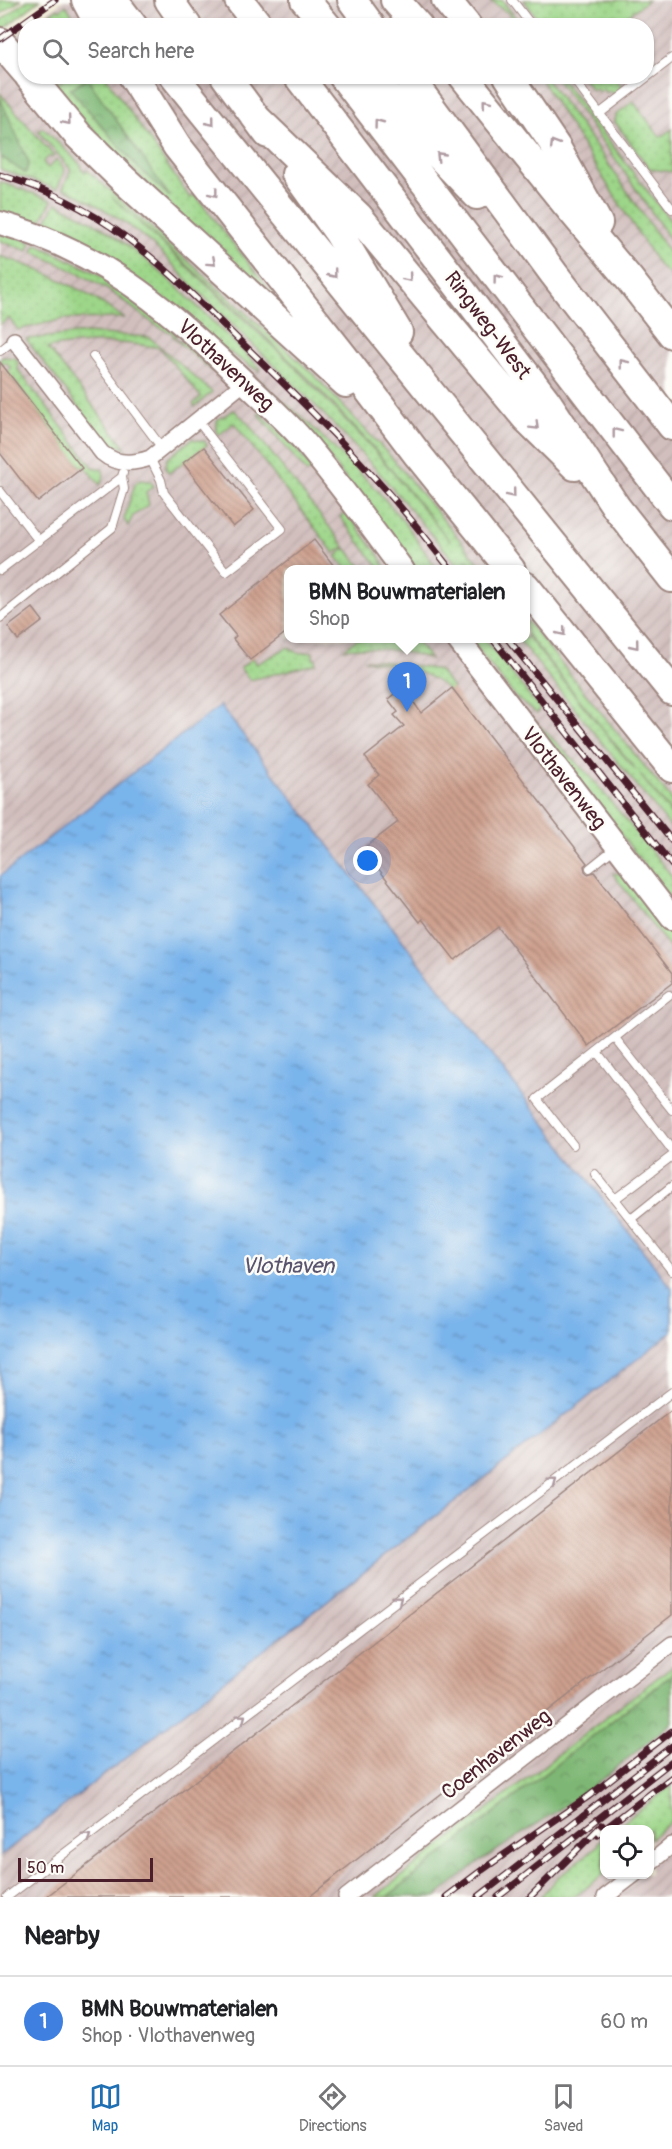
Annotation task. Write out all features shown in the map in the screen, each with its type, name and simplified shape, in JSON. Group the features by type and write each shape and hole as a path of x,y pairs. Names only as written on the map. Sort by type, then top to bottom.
{"highway":[{"path":"168,0 181,18"},
{"path":"239,0 253,18"},
{"path":"284,0 298,18"},
{"path":"305,0 320,18"},
{"path":"352,0 365,18"},
{"path":"395,0 411,18"},
{"path":"446,0 461,18"},
{"path":"0,42 18,63"},
{"path":"36,84 78,135 123,179 330,367 418,455"},
{"path":"138,84 177,146 344,356 418,455 507,565"},
{"path":"180,84 672,691"},
{"path":"231,84 338,232 449,416"},
{"name":"Ringweg-West","path":"304,84 547,402 616,507 672,578"},
{"name":"Ringweg-West","path":"349,84 672,505"},
{"path":"378,84 432,148 554,274"},
{"path":"414,84 554,274 672,426"},
{"path":"469,84 672,334"},
{"path":"513,84 556,147 630,280"},
{"path":"256,119 358,216 526,418 616,507"},
{"path":"530,593 672,768"}],"main road":[{"name":"Vlothavenweg","path":"0,222 64,246 123,278 171,314 303,440 399,565"},
{"name":"Vlothavenweg","path":"460,643 672,918"}],"street":[{"path":"14,340 102,453 124,470 150,458 244,382"},
{"name":"Coenhavenweg","path":"346,1897 672,1644"},
{"path":"654,1860 672,1845"},
{"path":"605,1897 629,1879"}],"lane":[{"path":"512,0 526,18"},
{"path":"654,72 672,58"},
{"path":"577,84 672,209"},
{"path":"599,114 638,84"},
{"path":"0,351 14,340"},
{"path":"93,356 162,448"},
{"path":"150,458 161,480 164,493 226,572 282,529 197,420"},
{"path":"0,570 124,470"},
{"path":"0,618 112,528 124,489 124,470"},
{"path":"0,491 39,540"},
{"path":"590,867 617,847"},
{"path":"573,1145 537,1099 669,995"},
{"path":"615,1038 672,1110"},
{"path":"597,1053 672,1150"},
{"path":"615,1199 672,1156"},
{"path":"595,1174 672,1271"},
{"path":"631,1219 672,1186"},
{"path":"7,1897 672,1392"}],"shaded area":[{"path":"64,0 672,0 672,1897 0,1897 0,49 18,35 18,84 654,84 654,18 40,18"}],"green space":[{"path":"0,0 21,0 0,15"},
{"path":"27,0 40,0 1,31 0,21"},
{"path":"489,0 502,0 516,18 512,18"},
{"path":"524,0 648,0 624,18 537,18"},
{"path":"66,5 74,18 45,18 58,8 60,10"},
{"path":"44,84 111,84 190,198 195,195 306,336"},
{"path":"78,84 91,84 170,197 138,168 70,89"},
{"path":"543,84 550,84 672,257 672,277 659,266"},
{"path":"560,84 565,84 672,223 672,242"},
{"path":"587,84 620,84 623,88 613,95 610,90 606,93 603,89 599,92 596,88 592,90"},
{"path":"0,93 54,156 52,158 50,156 43,162 48,168 57,159 65,170 57,189 0,169"},
{"path":"0,98 29,163 25,173 0,156"},
{"path":"633,101 660,137 672,129 672,172 650,169 615,122 616,115"},
{"path":"43,128 82,166 85,172 87,170 310,371 393,459 481,565 470,565 466,560 470,565 458,565 376,469 158,249 113,215 63,188 71,170 38,131","holes":["112,197 248,320 312,382 371,445 450,541 374,450 291,363"]},
{"path":"0,182 52,200 39,225 0,213"},
{"path":"56,203 93,222 138,253 201,310 260,368 259,371 43,227"},
{"path":"0,232 31,242 28,251 0,241"},
{"path":"36,244 99,274 177,333 175,338 173,333 157,326 116,295 72,270 33,252"},
{"path":"0,256 65,282 124,318 64,319 18,330 9,318 0,325"},
{"path":"86,333 149,337 212,392 195,407 193,404 201,397 160,348 104,343 48,348 126,448 113,445 100,435 26,339"},
{"path":"175,339 197,350 211,370"},
{"path":"3,357 16,358 18,370 93,467 102,469 104,477 100,485 85,466 82,468 7,371 11,368 6,362 2,365 0,359"},
{"path":"251,373 305,420 376,489 404,522 434,565 413,565 310,433"},
{"path":"234,410 247,422 345,547 334,553 234,423 219,435 216,431 217,420"},
{"path":"260,413 292,443 312,469 307,473 258,414"},
{"path":"192,439 204,441 207,445 169,473 166,469 167,459"},
{"path":"140,480 150,481 154,486 146,492 149,505 133,516 128,526 124,519 135,484"},
{"path":"346,512 381,558 384,565 377,565 340,517"},
{"path":"346,548 360,565 344,565 336,556"},
{"path":"530,625 672,800 672,813 640,775 672,815 672,829 521,643 530,643 530,640 636,770 530,638"},
{"path":"352,643 418,643 430,659 388,649 344,649"},
{"path":"473,643 488,643 540,709 537,714 516,698"},
{"path":"288,647 298,653 313,652 316,664 250,680 240,668 253,658 257,664"},
{"path":"364,660 434,669 439,671 453,688 449,691 431,678 410,669"},
{"path":"529,715 589,775 672,876 672,901"},
{"path":"613,874 626,875 672,935 672,951"},
{"path":"672,1666 672,1674 387,1897 375,1897"},
{"path":"672,1674 672,1723 586,1792 476,1864 436,1897 387,1897"},
{"path":"672,1785 672,1821 654,1836 654,1825 620,1825"},
{"path":"600,1840 600,1877 574,1897 540,1897 555,1880 597,1846"}],"water":[{"name":"Vlothaven","path":"220,705 672,1288 672,1332 0,1856 0,876"}],"building":[{"path":"0,362 82,468 38,502 0,453"},
{"path":"204,447 254,510 233,527 183,463"},
{"path":"314,540 333,565 284,565 284,634 250,660 233,639 236,636 219,615"},
{"path":"33,608 43,621 18,640 8,627"},
{"path":"452,688 587,863 584,866 585,871 588,874 594,872 672,973 672,983 589,1046 498,927 455,960 423,919 420,922 363,849 398,822 368,784 379,775 365,757 404,726 394,715 398,712 388,699 399,690 409,704 413,701 421,713"},
{"path":"672,1410 672,1615 309,1897 46,1897"}],"railway":[{"path":"30,18 55,0"},
{"path":"0,39 18,26"},
{"path":"0,175 39,188 73,204 134,243 161,266 348,449 399,506 447,565"},
{"path":"496,643 672,865"},
{"path":"511,643 672,841"},
{"path":"446,1897 589,1796 672,1731"},
{"path":"478,1897 672,1746"},
{"path":"498,1897 672,1761"},
{"path":"598,1834 672,1777"},
{"path":"530,1897 600,1827"}],"place":[{"name":"BMN Bouwmaterialen","path":"407,712"}]}
